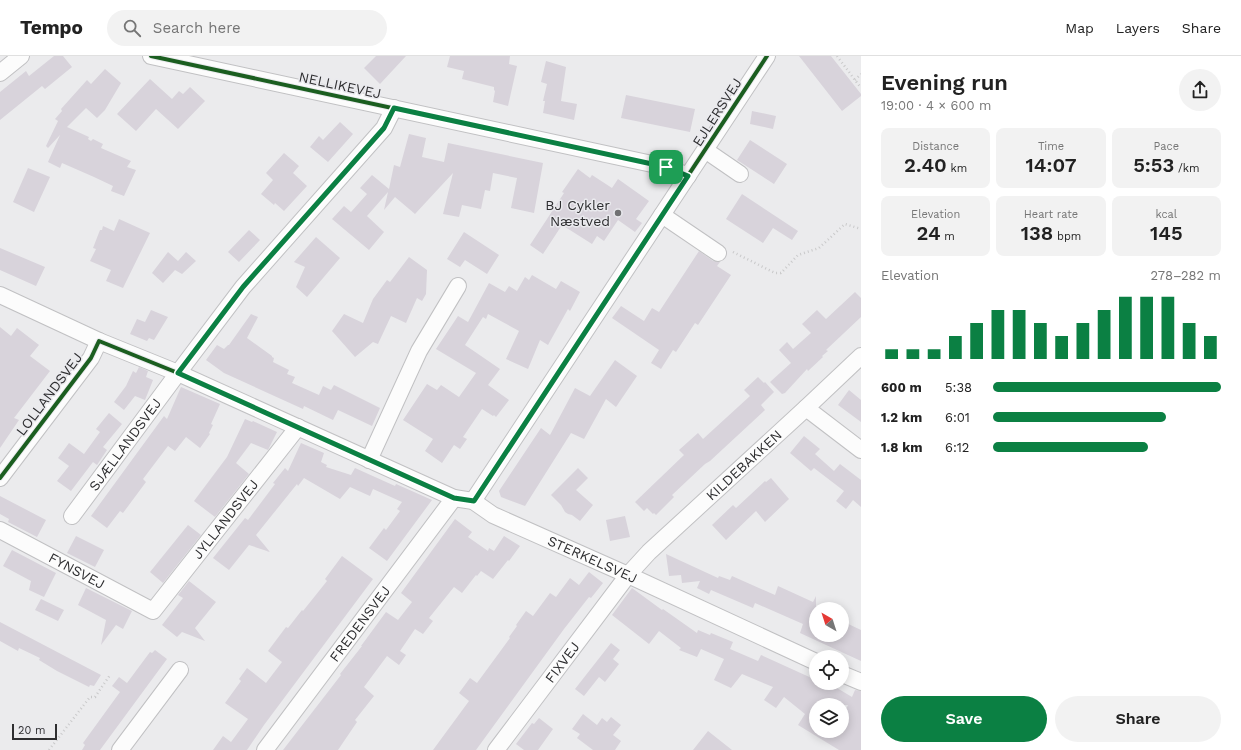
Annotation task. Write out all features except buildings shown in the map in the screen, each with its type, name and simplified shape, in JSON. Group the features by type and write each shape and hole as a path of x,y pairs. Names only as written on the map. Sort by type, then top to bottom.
{"street":[{"path":"0,73 21,56"},
{"name":"NELLIKEVEJ","path":"151,56 666,167 688,176"},
{"name":"EJLERSVEJ","path":"474,501 767,56"},
{"name":"SJÆLLANDSVEJ","path":"72,516 243,287 384,128 394,108"},
{"path":"705,150 740,174"},
{"path":"662,215 718,253"},
{"path":"369,460 419,351 458,286"},
{"name":"STERKELSVEJ","path":"0,295 99,341 178,373 454,498 474,501 493,515 628,575 809,659"},
{"name":"LOLLANDSVEJ","path":"0,478 90,358 99,341"},
{"name":"KILDEBAKKEN","path":"628,575 649,552 861,356"},
{"path":"806,408 861,450"},
{"name":"JYLLANDSVEJ","path":"154,611 298,427"},
{"name":"FREDENSVEJ","path":"265,750 454,498"},
{"name":"FYNSVEJ","path":"0,530 154,611"},
{"name":"FIXVEJ","path":"496,750 628,575"},
{"path":"120,750 180,670"},
{"path":"849,677 861,682"}],"path":[{"path":"837,56 861,88"},
{"path":"854,80 861,74"},
{"path":"718,253 729,250 775,273 781,272 798,255 820,248 845,224 861,229"},
{"path":"49,750 90,697 95,697 110,675"}],"cycle path":[{"path":"151,56 666,167 688,176"},
{"path":"0,478 91,358 99,341 178,373 454,498 473,501 767,56"}],"place":[{"name":"BJ Cykler Næstved","path":"618,213"}],"route":[{"path":"394,108 666,167 688,176 474,501 454,498 178,373 243,287 384,128 394,108"}]}
